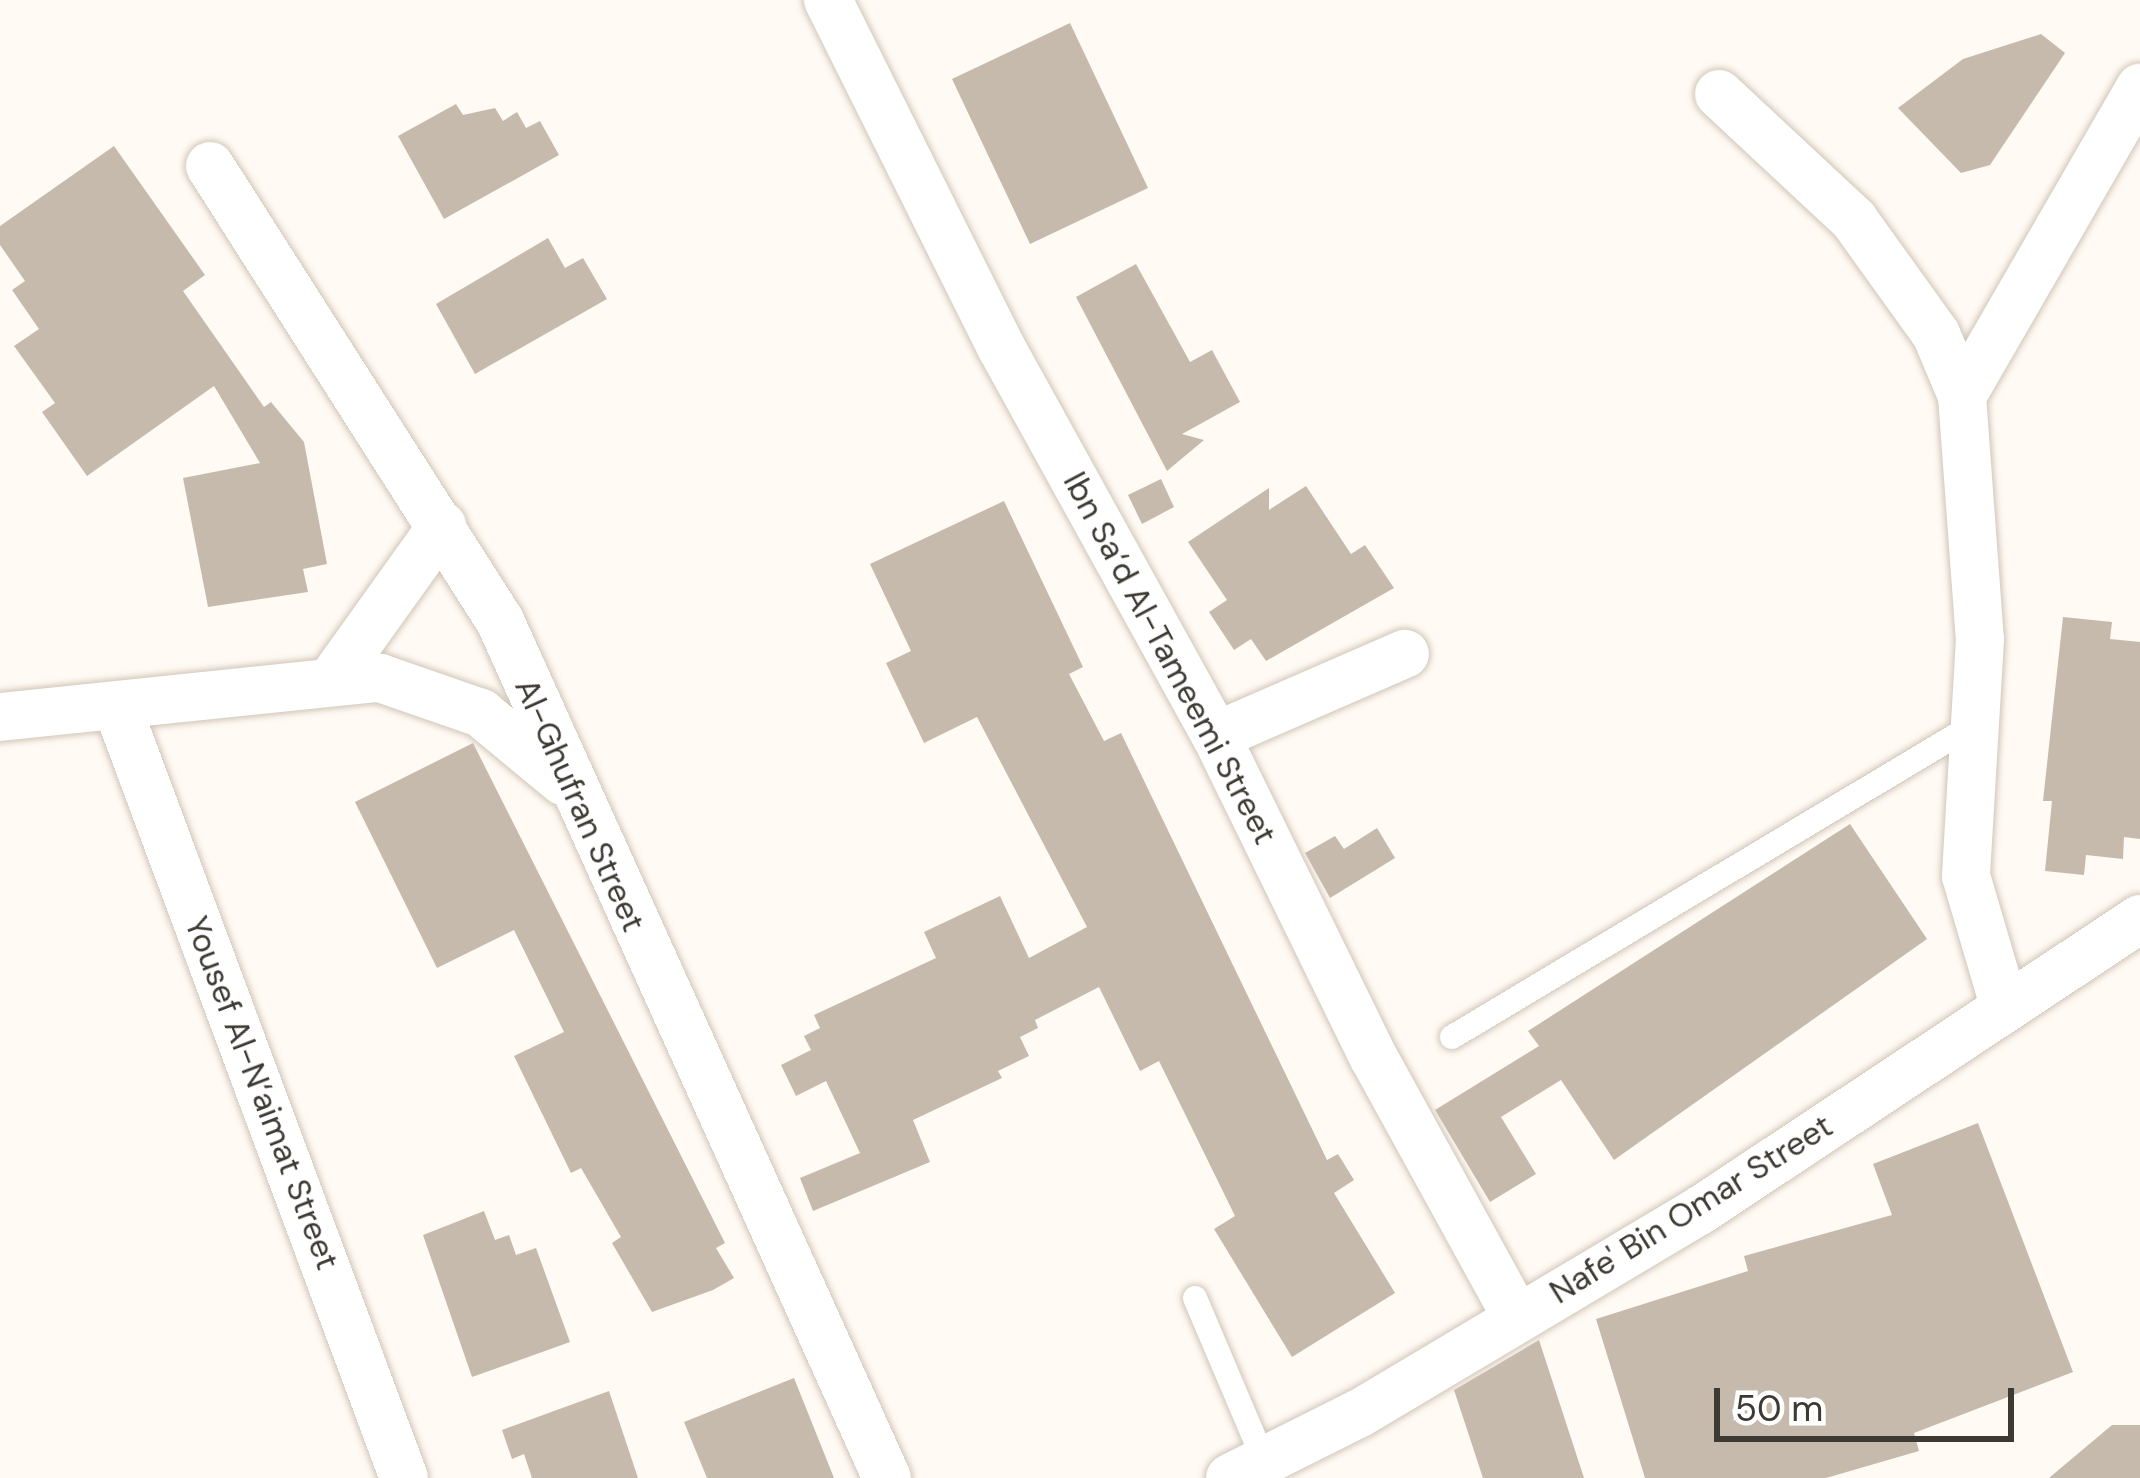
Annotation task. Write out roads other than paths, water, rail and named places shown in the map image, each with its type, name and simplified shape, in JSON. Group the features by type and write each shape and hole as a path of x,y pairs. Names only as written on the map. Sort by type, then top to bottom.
{"street":[{"name":"Ibn Sa‘d Al-Tameemi Street","path":"829,0 1001,347 1216,736 1516,1315"},
{"path":"1962,396 2140,88"},
{"path":"1719,94 1854,220 1936,334 1962,396 1977,722 1966,876 2003,1002"},
{"name":"Al-Ghufran Street","path":"210,166 500,621 887,1478"},
{"path":"334,677 442,526"},
{"path":"1216,736 1406,655"},
{"path":"0,717 118,709 334,677 417,683 511,734 578,798"},
{"name":"Yousef Al-N‘aimat Street","path":"118,709 404,1478"},
{"name":"Nafe' Bin Omar Street","path":"1248,1471 1791,1152 2003,1002 2140,919"}],"lane":[{"path":"1452,1037 1977,722"},
{"path":"1196,1298 1248,1471"}]}
